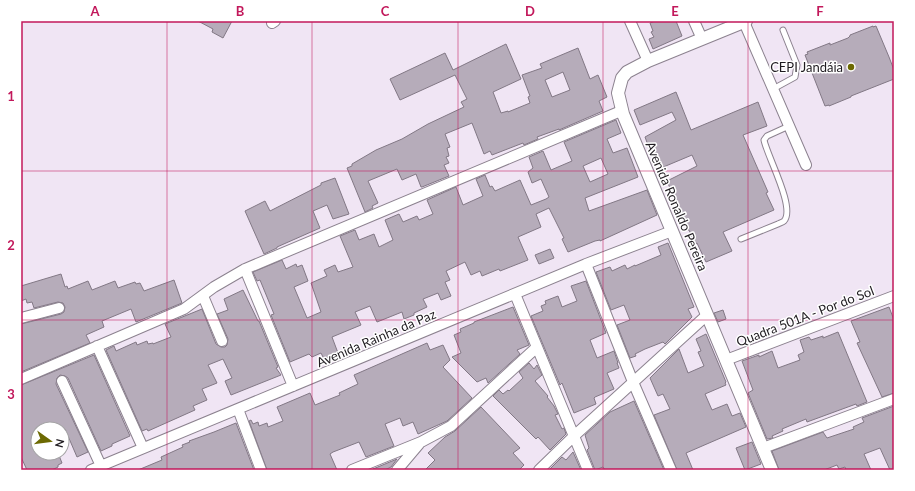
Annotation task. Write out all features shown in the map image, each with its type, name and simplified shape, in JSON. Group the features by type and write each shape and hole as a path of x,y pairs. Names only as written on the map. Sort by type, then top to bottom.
{"street":[{"path":"630,21 648,61"},
{"path":"694,21 702,39"},
{"path":"745,22 806,165"},
{"name":"Avenida Ronaldo Pereira","path":"745,22 648,61 627,72 622,78 618,93 621,111 772,470"},
{"path":"21,379 184,309 219,284 245,269 621,111"},
{"name":"Avenida Rainha da Paz","path":"91,470 586,264 672,231"},
{"path":"586,264 633,382 671,470"},
{"path":"245,269 293,386"},
{"path":"515,294 588,470"},
{"path":"203,296 222,341"},
{"name":"Quadra 501A - Por do Sol","path":"726,360 894,296"},
{"path":"21,318 59,308"},
{"path":"538,470 707,315"},
{"path":"98,346 143,448"},
{"path":"352,470 421,442 443,431 459,420 537,347"},
{"path":"62,382 101,466"},
{"path":"763,448 894,399"},
{"path":"238,409 261,470"},
{"path":"397,470 421,442"}],"lane":[{"path":"773,90 794,77 797,65 783,30"},
{"path":"742,239 784,221 786,215 786,199 764,140 767,136 789,126"}],"building":[{"path":"198,21 232,21 223,38 212,32 213,29"},
{"path":"655,21 676,21 682,36 653,49 649,39 654,37 651,32 653,31 650,23"},
{"name":"CEPI Jandáia","path":"876,26 889,57 894,70 894,79 829,106 825,106 805,55 808,54 807,52 848,38 850,35"},
{"path":"506,44 521,79 493,92 501,113 508,112 530,103 528,97 530,96 522,75 542,68 540,64 578,48 590,79 598,75 607,97 599,101 603,111 559,130 537,137 538,139 524,145 523,143 492,155 490,151 484,154 472,123 445,134 450,147 447,148 449,156 446,157 449,163 444,165 449,176 421,187 416,174 402,180 397,169 368,181 378,203 372,206 373,208 365,212 347,168 376,150 402,139 428,124 464,107 461,102 467,99 455,75 400,100 390,79 445,53 453,70","holes":["563,72 570,90 552,97 545,80"]},
{"path":"676,92 691,130 758,102 767,126 743,135 768,192 766,193 774,210 723,232 732,251 706,262 697,243 695,244 688,230 667,181 697,166 692,155 661,168 659,162 655,164 645,137 676,120 672,112 640,125 634,110"},
{"path":"616,120 621,133 607,139 613,153 627,148 638,177 585,198 589,211 647,190 657,215 600,241 595,241 568,252 562,239 564,238 549,208 536,214 541,227 518,237 528,260 482,276 480,271 471,275 465,262 446,271 450,280 445,282 451,296 441,300 438,293 423,299 427,307 404,319 402,312 377,322 370,306 355,312 361,325 332,337 338,353 324,359 321,353 312,357 309,354 290,362 271,315 274,314 260,280 257,281 253,272 282,260 286,269 296,264 297,267 302,265 308,281 294,287 307,318 321,312 311,283 327,276 324,270 335,265 338,272 353,267 340,236 355,230 359,240 374,234 379,247 393,240 385,220 399,214 403,222 417,216 419,220 433,214 427,200 456,187 463,205 483,196 476,179 485,175 490,187 492,186 495,191 520,180 531,205 546,199 549,197 541,179 532,183 528,172 533,168 529,157 543,151 551,170 572,161 564,142","holes":["601,158 608,174 590,182 583,166"]},
{"path":"335,178 349,214 333,219 327,205 313,211 320,228 264,254 245,211 265,201 270,211 321,185 321,183"},
{"path":"668,243 694,307 688,309 692,317 665,344 663,342 645,349 635,354 636,356 630,358 617,325 630,320 624,305 611,310 596,272 610,267 612,271 625,265 627,269 635,266 661,255 658,247"},
{"path":"550,249 554,258 539,264 535,255"},
{"path":"61,274 65,287 67,286 68,289 88,281 92,290 115,281 118,288 135,282 136,284 140,283 144,291 174,280 182,303 136,322 131,309 102,321 104,327 86,335 90,343 21,372 21,324 61,314 64,312 65,307 63,303 58,302 34,308 32,302 27,303 26,299 21,301 21,286"},
{"path":"586,281 606,333 590,340 597,358 614,351 619,368 607,373 614,389 595,397 596,404 574,413 562,383 560,385 531,316 543,311 541,306 546,304 545,301 558,296 562,307 577,301 571,286"},
{"path":"243,290 259,321 278,367 276,368 281,375 231,395 225,381 232,378 223,359 208,365 217,383 202,389 207,400 193,406 195,410 148,431 147,429 142,431 106,350 114,346 116,351 136,342 137,345 147,341 148,344 153,344 171,337 165,324 202,309 216,344 221,347 225,347 228,339 217,314 228,310 224,299"},
{"path":"513,307 529,345 517,350 520,354 488,383 486,378 477,382 452,357 461,353 454,335 461,332 460,329 474,322"},
{"path":"889,307 894,320 894,393 882,397 857,343 860,342 851,321"},
{"path":"723,310 726,319 718,322 714,313"},
{"path":"838,332 867,402 857,406 856,404 807,422 806,419 782,429 783,431 772,436 773,438 767,439 748,393 753,390 742,361 759,355 759,357 772,351 778,368 800,360 798,355 804,352 800,340 809,337 811,340 823,336 823,338"},
{"path":"706,334 726,385 705,394 712,410 727,404 732,416 740,413 746,427 686,453 693,470 677,470 654,415 670,409 663,394 658,396 650,378 679,349 688,373 704,366 698,352 701,351 696,339"},
{"path":"427,343 430,350 443,345 450,360 443,367 472,398 447,421 418,434 413,422 403,426 400,418 385,424 394,446 366,457 359,442 333,452 330,454 337,470 267,470 249,421 251,420 253,424 258,422 259,426 267,423 268,427 283,421 277,407 310,393 315,405 340,395 339,393 358,384 354,375"},
{"path":"94,355 130,436 101,451 68,378 60,375 57,378 56,384 88,452 77,457 70,441 70,421 30,421 30,461 61,461 62,463 52,470 27,470 21,457 21,385"},
{"path":"529,363 534,369 537,365 542,375 535,381 548,396 547,397 554,406 558,414 555,415 562,429 564,428 566,434 550,450 538,437 536,439 493,396 499,390 503,394 508,390 509,391 523,378 519,372"},
{"path":"634,401 664,470 605,470 603,467 595,470 587,450 589,448 585,435 610,412"},
{"path":"894,406 894,470 890,470 880,448 864,454 871,470 846,470 845,467 839,469 837,465 824,470 779,470 772,451 823,432 827,438 854,429 853,427 864,422 862,418"},
{"path":"481,407 520,448 513,453 524,465 519,470 425,470 435,460 428,453"},
{"path":"236,423 254,470 138,470 162,460 161,457 183,447 182,445 190,442 189,441"},
{"path":"752,442 761,464 745,470 736,448"},
{"path":"573,452 581,470 549,470 562,457 566,460"},
{"path":"397,459 391,467 385,470 373,469"}],"place":[{"name":"CEPI Jandáia","path":"851,67"}]}
